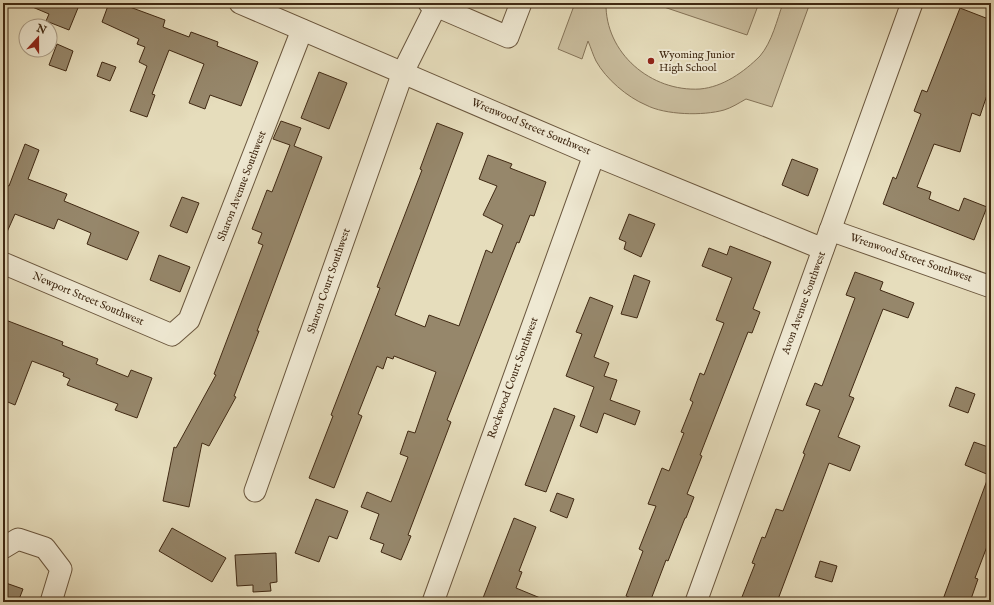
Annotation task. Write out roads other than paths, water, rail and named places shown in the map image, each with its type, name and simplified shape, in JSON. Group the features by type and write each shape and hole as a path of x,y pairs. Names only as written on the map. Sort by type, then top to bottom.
{"street":[{"name":"Wrenwood Street Southwest","path":"240,3 594,155 827,239 991,287"},
{"path":"433,4 461,9 508,37 521,3"},
{"name":"Avon Avenue Southwest","path":"696,602 912,3"},
{"name":"Sharon Court Southwest","path":"255,491 403,72 433,4"},
{"name":"Sharon Avenue Southwest","path":"172,335 190,320 302,30"},
{"name":"Rockwood Court Southwest","path":"433,602 594,155"},
{"name":"Newport Street Southwest","path":"3,263 172,335"},
{"path":"3,548 18,539 45,548 61,569 51,602"}],"place":[{"name":"Wyoming Junior High School","path":"651,61"}]}
